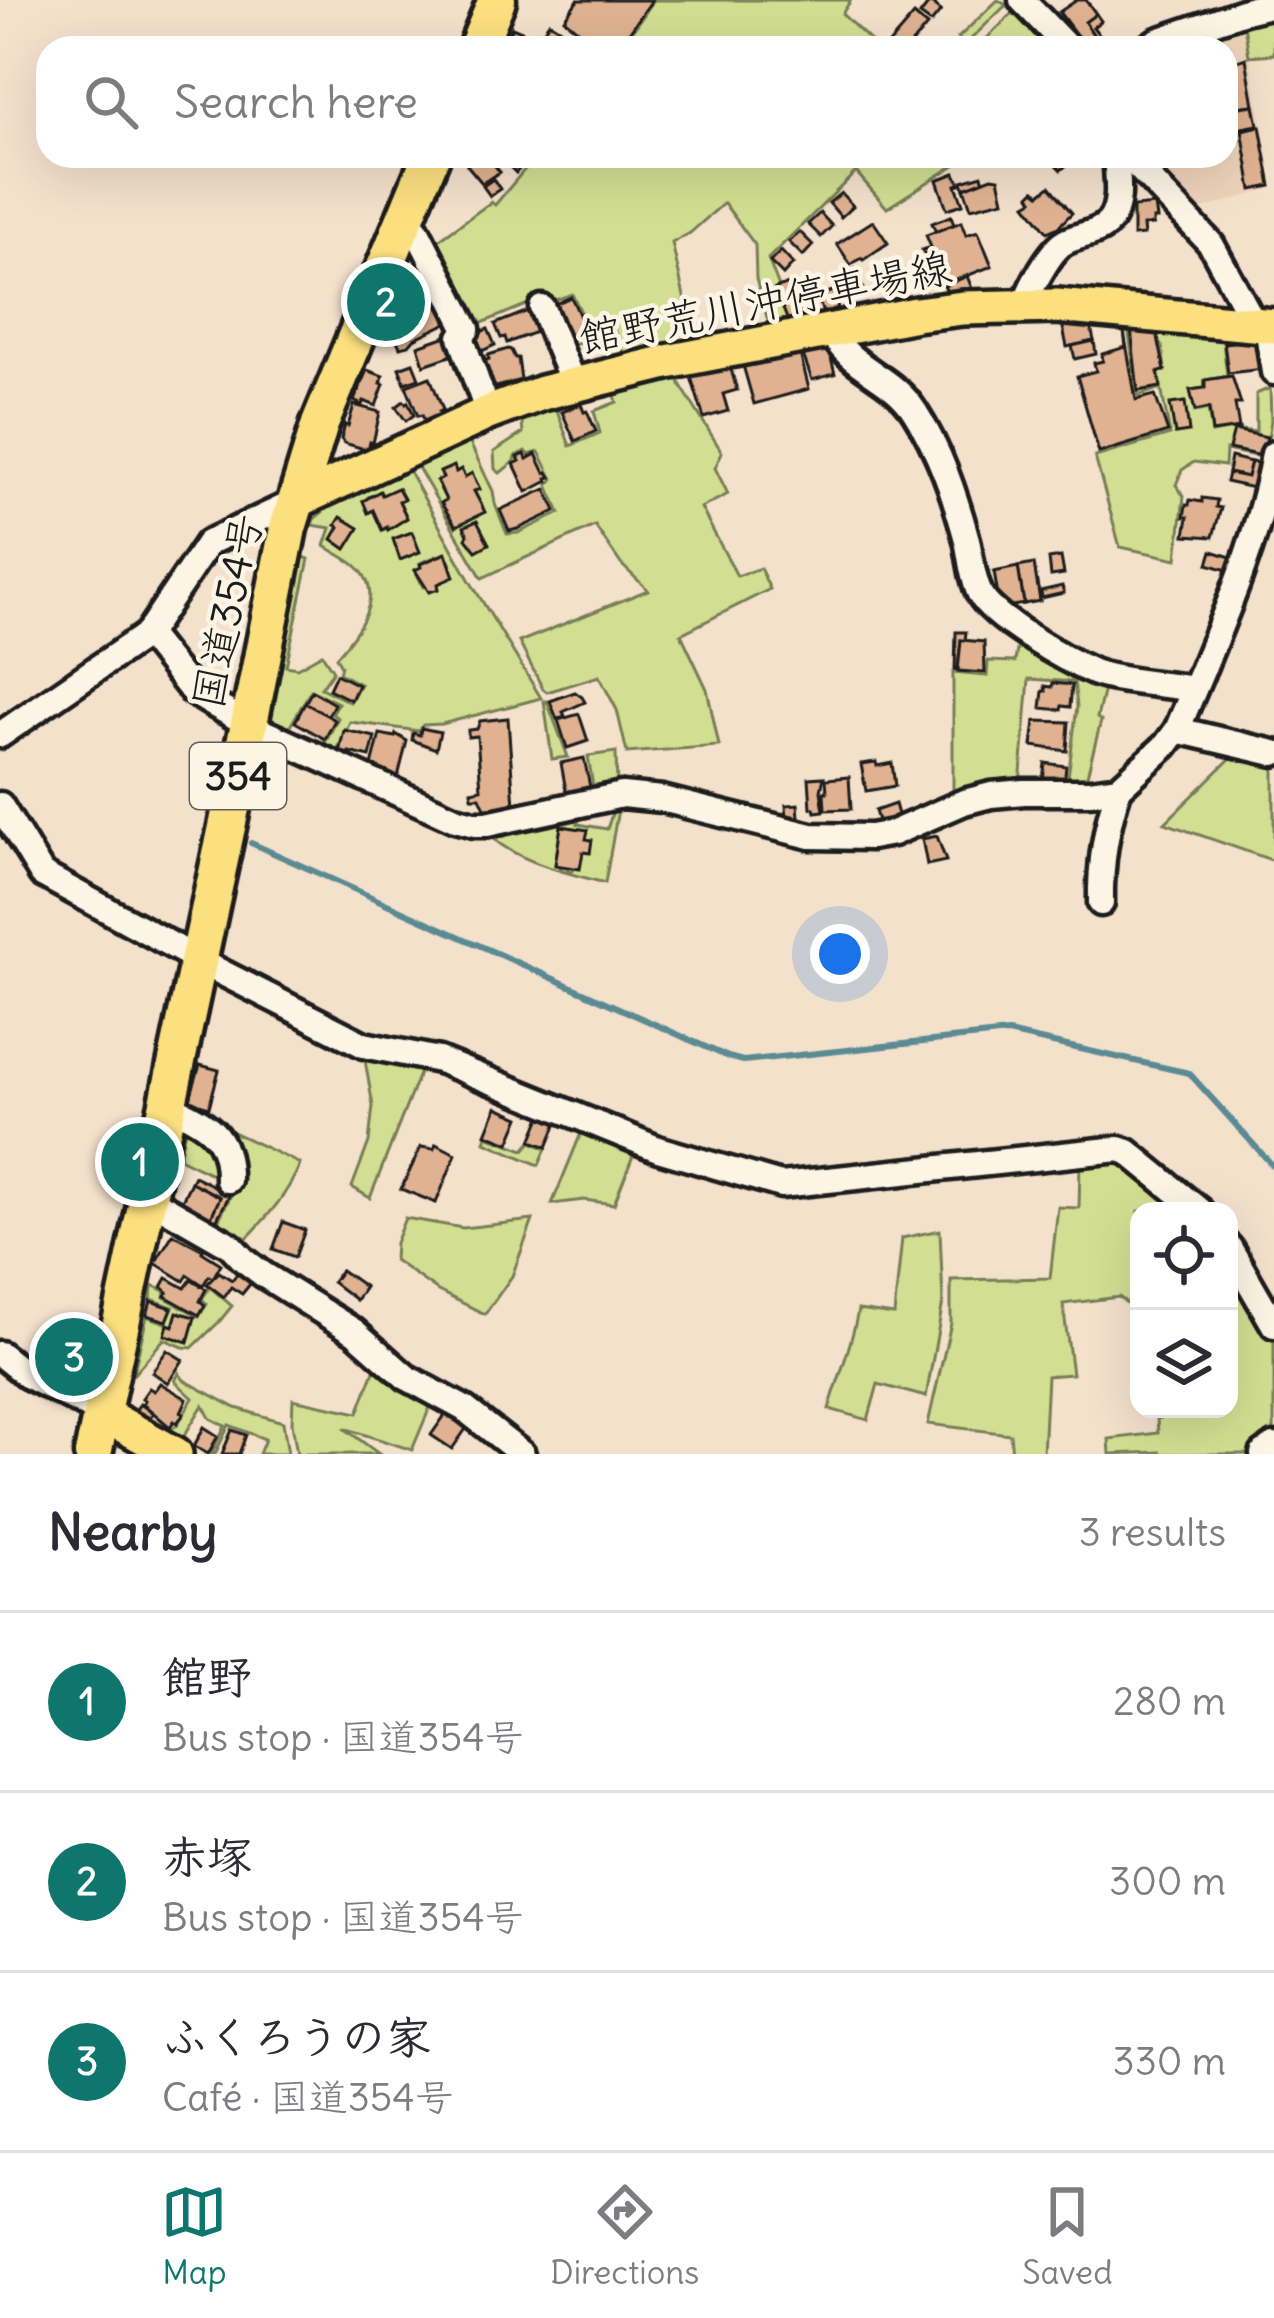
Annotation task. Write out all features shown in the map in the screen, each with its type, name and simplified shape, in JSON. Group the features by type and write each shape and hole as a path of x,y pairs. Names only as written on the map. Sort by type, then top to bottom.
{"highway":[{"path":"482,36 497,0"},
{"name":"国道354号","path":"93,1454 295,502 320,424 426,168"}],"main road":[{"name":"館野荒川沖停車場線","path":"295,502 488,412 573,383 830,330 963,308 1024,306 1266,325"},
{"path":"101,1413 175,1454"}],"street":[{"path":"1022,0 1056,36"},
{"path":"1171,36 1274,4"},
{"path":"1024,306 1060,243 1109,222 1118,190 1117,168"},
{"path":"1139,168 1211,244 1266,325 1274,372"},
{"path":"403,223 416,229 467,329 461,337 488,412"},
{"path":"542,308 573,383"},
{"path":"830,330 838,345 899,389 915,410 948,477 981,595 1001,620 1096,674 1194,688"},
{"path":"1101,902 1102,852 1119,788 1177,730 1244,559 1274,454"},
{"path":"0,735 147,634 208,543 295,502"},
{"path":"147,634 193,692 249,724 474,824 622,795 662,799 811,836 872,838 991,796 1119,788"},
{"path":"1177,730 1274,753"},
{"path":"0,805 42,874 197,959 364,1045 439,1060 658,1149 781,1185 1119,1149 1128,1151 1189,1202"},
{"path":"167,1105 208,1127 223,1142 228,1180"},
{"path":"148,1198 230,1245 265,1276 355,1331 406,1377 464,1409 522,1454"},
{"path":"1238,1263 1274,1325"},
{"path":"2,1358 101,1413"},
{"path":"1263,1454 1274,1446"}],"shaded area":[{"path":"1243,18 1273,188 1195,211 1150,168 1238,168 1238,36 1194,36"}],"green space":[{"path":"654,0 851,0 842,14 865,36 629,36"},
{"path":"998,0 1006,5 974,36 960,36"},
{"path":"1018,8 1047,36 989,36"},
{"path":"1274,11 1274,54 1249,56 1243,18"},
{"path":"526,168 950,168 887,208 856,172 768,259 792,321 769,324 756,279 755,245 724,203 672,243 694,341 624,353 614,330 567,347 565,343 584,333 581,323 585,320 572,294 541,305 538,300 475,326 437,241 491,202 495,205"},
{"path":"1127,320 1222,333 1227,376 1205,380 1205,388 1190,390 1195,412 1208,409 1212,433 1256,432 1256,394 1270,388 1265,458 1226,450 1225,466 1194,462 1182,470 1176,485 1184,496 1177,559 1120,547 1095,457 1170,435 1161,388 1138,396","holes":["1131,329 1162,346 1161,387 1138,391"]},
{"path":"676,370 722,452 715,468 728,494 701,508 737,576 760,568 770,589 681,634 707,689 719,746 627,753 617,710 599,676 547,692 543,689 519,642 648,590 621,564 595,526 482,578 416,464 419,457 466,435 507,534 518,533 560,513 548,485 553,479 539,452 516,456 500,473 495,469 494,452 523,433 521,412 554,402 570,446 600,433 594,411 617,402 612,385","holes":["453,466 456,472 461,469 465,477 472,474 484,512 456,526 441,503 446,500 437,482 443,478 441,472"]},
{"path":"405,464 541,698 423,725 419,731 350,722 334,757 267,725 301,556 309,559 286,666 297,668 322,654 333,671 321,688 350,702 360,684 339,673 336,657 363,620 369,587 357,567 325,546 331,528 312,525 347,492","holes":["398,488 407,518 382,529 373,510 369,512 368,497","445,553 451,565 438,589 429,592 423,587 415,570 420,563","311,690 338,703 332,714 338,718 325,743 289,728"]},
{"path":"1019,636 1106,680 1085,783 1067,785 1077,706 1074,682 1029,679 1020,785 953,798 953,673 987,676 988,661 1015,662"},
{"path":"547,701 568,757 552,759"},
{"path":"1240,749 1274,762 1274,861 1165,823"},
{"path":"616,752 617,788 594,793 588,756"},
{"path":"616,802 605,883 556,870 524,858 483,829 581,811 578,824 607,829","holes":["561,826 587,830 590,852 583,852 572,871 560,870 555,864"]},
{"path":"363,1049 423,1064 370,1198 352,1187 369,1142 373,1106"},
{"path":"187,1121 207,1132 222,1179 179,1158"},
{"path":"216,1124 300,1164 277,1204 247,1238 217,1223 237,1183"},
{"path":"584,1126 636,1148 614,1204 584,1200 552,1204"},
{"path":"487,1136 524,1150 531,1142 546,1149 539,1165 485,1142"},
{"path":"1094,1158 1125,1163 1172,1202 1130,1202 1130,1302 1119,1297 1063,1304 1072,1374 1047,1376 1043,1454 1012,1454 1010,1434 928,1424 951,1323 951,1280 1050,1278 1058,1207 1079,1208 1080,1163"},
{"path":"405,1218 463,1228 533,1220 512,1276 485,1314 438,1291 394,1260"},
{"path":"940,1230 943,1302 926,1397 878,1384 868,1420 829,1409 858,1310 894,1315 902,1238"},
{"path":"1238,1278 1274,1338 1274,1436 1250,1454 1110,1454 1109,1439 1158,1433 1160,1418 1238,1418"},
{"path":"152,1285 199,1316 210,1287 232,1306 192,1348 164,1339 133,1375 147,1316 166,1323 173,1307 151,1299"},
{"path":"378,1360 433,1400 412,1450 344,1428 379,1454 297,1454 293,1399 358,1413"},
{"path":"179,1373 236,1408 283,1422 288,1454 259,1454 265,1439 229,1425 211,1454 225,1426 210,1418 203,1405 178,1446 149,1427 153,1419 171,1429 193,1398 175,1381"}],"building":[{"path":"578,0 652,0 626,36 584,36 564,19"},
{"path":"1077,0 1086,0 1096,14 1085,22 1094,36 1077,36 1059,12"},
{"path":"930,2 941,11 931,23 920,15"},
{"path":"1096,14 1101,21 1093,27 1100,36 1094,36 1085,22"},
{"path":"914,15 927,26 918,36 896,36"},
{"path":"549,22 560,29 556,36 542,33"},
{"path":"512,27 529,34 528,36 508,36"},
{"path":"1246,58 1254,105 1238,107 1238,61"},
{"path":"1254,105 1258,125 1238,129 1238,107"},
{"path":"1260,126 1271,186 1252,190 1242,130"},
{"path":"470,168 500,172 482,183"},
{"path":"955,173 963,204 947,209 937,180"},
{"path":"982,175 984,181 964,188 962,181"},
{"path":"999,178 1004,200 971,208 964,188"},
{"path":"493,179 500,189 490,196 483,186"},
{"path":"1050,186 1072,213 1047,232 1026,204 1033,200 1030,195 1035,190 1040,194"},
{"path":"841,193 853,206 841,217 829,203"},
{"path":"1155,205 1153,225 1143,226 1144,235 1133,236 1133,207"},
{"path":"820,213 832,226 821,237 808,224"},
{"path":"951,216 954,224 936,232 932,223"},
{"path":"873,221 888,243 851,265 837,244"},
{"path":"961,222 966,235 978,231 992,266 946,284 926,235"},
{"path":"800,232 813,245 803,256 789,242"},
{"path":"928,248 942,280 937,282 922,250"},
{"path":"781,251 793,264 783,275 770,262"},
{"path":"897,264 902,278 888,283 883,268"},
{"path":"855,269 865,293 848,298 839,276"},
{"path":"967,276 973,291 948,293 944,286"},
{"path":"791,283 803,315 788,321 775,289"},
{"path":"796,285 806,311 802,312 792,286"},
{"path":"833,291 838,308 823,313 817,296"},
{"path":"571,297 583,333 569,339 553,305"},
{"path":"442,301 451,321 400,347 390,326 396,323 394,318"},
{"path":"528,311 536,332 507,343 495,324"},
{"path":"1090,322 1094,341 1067,347 1062,323 1073,325"},
{"path":"1156,328 1165,371 1158,372 1161,387 1138,391 1131,329"},
{"path":"488,329 495,345 482,351 475,334"},
{"path":"1124,332 1136,400 1155,395 1168,432 1099,453 1077,376 1096,371 1094,363 1103,361 1102,354 1126,347"},
{"path":"452,334 459,353 424,365 418,346"},
{"path":"1261,339 1264,369 1228,373 1224,343"},
{"path":"1094,341 1096,354 1075,359 1072,346"},
{"path":"828,347 835,374 812,380 801,349"},
{"path":"508,349 518,358 521,380 493,388 484,361"},
{"path":"799,350 809,389 754,404 742,362"},
{"path":"413,363 419,378 405,383 399,368"},
{"path":"729,363 737,390 723,394 728,411 704,418 690,374"},
{"path":"367,370 383,376 376,406 354,401"},
{"path":"1232,376 1241,404 1235,404 1239,428 1212,432 1209,408 1195,411 1190,390 1205,388 1205,380"},
{"path":"430,377 443,410 439,412 442,418 426,424 406,386"},
{"path":"404,401 414,415 406,421 396,407"},
{"path":"1185,402 1189,432 1175,434 1170,404"},
{"path":"581,404 596,431 575,441 562,412"},
{"path":"354,405 380,412 368,450 341,439"},
{"path":"1234,430 1267,437 1262,456 1229,449"},
{"path":"525,454 527,459 536,454 551,477 527,492 514,464"},
{"path":"1231,457 1251,462 1247,477 1228,473"},
{"path":"1251,462 1263,464 1258,489 1226,482 1228,473 1247,477"},
{"path":"454,466 465,477 472,473 480,489 474,491 485,512 456,526 441,503 446,500 437,481 443,478 440,472"},
{"path":"398,488 407,518 382,530 363,501"},
{"path":"546,489 556,511 509,531 500,510"},
{"path":"1202,498 1217,500 1216,507 1221,508 1213,537 1185,535 1186,505 1190,500 1202,502"},
{"path":"341,517 359,528 346,549 332,539"},
{"path":"477,521 489,544 476,551 464,527"},
{"path":"412,532 420,552 400,560 393,539"},
{"path":"1212,551 1234,558 1230,571 1208,564"},
{"path":"446,553 454,577 429,592 415,570"},
{"path":"1061,557 1064,574 1051,576 1049,559"},
{"path":"1034,564 1040,601 1024,604 1018,567"},
{"path":"1018,567 1024,604 1000,608 994,572"},
{"path":"1062,586 1064,593 1042,598 1041,591"},
{"path":"956,632 966,632 955,670"},
{"path":"961,640 984,642 985,673 958,671"},
{"path":"336,674 358,685 351,700 329,689"},
{"path":"1072,685 1070,707 1041,708 1045,686"},
{"path":"312,691 334,704 328,716 305,703"},
{"path":"575,692 585,702 557,719 550,701"},
{"path":"305,703 335,720 325,739 295,722"},
{"path":"579,714 588,741 567,748 558,720"},
{"path":"508,718 514,806 485,808 480,797 472,797 471,791 481,789 477,736 468,737 468,730 477,729 480,721"},
{"path":"1035,721 1069,722 1067,751 1032,746"},
{"path":"421,728 440,732 436,749 412,740"},
{"path":"344,730 375,737 370,757 339,753"},
{"path":"380,734 396,734 407,741 398,777 371,770"},
{"path":"584,758 591,792 567,796 561,763"},
{"path":"876,762 877,766 892,763 895,786 866,791 861,764"},
{"path":"1045,763 1066,766 1064,784 1043,781"},
{"path":"824,777 824,811 815,812 809,778"},
{"path":"849,777 851,809 825,810 826,779"},
{"path":"798,804 799,817 787,818 786,805"},
{"path":"895,804 899,818 879,824 875,811"},
{"path":"561,826 588,830 590,853 583,852 580,869 555,865"},
{"path":"937,836 946,861 927,865 922,839"},
{"path":"200,1065 219,1070 209,1107 189,1101"},
{"path":"497,1107 520,1117 509,1143 486,1134"},
{"path":"541,1117 557,1123 547,1147 531,1141"},
{"path":"436,1144 456,1154 436,1203 401,1189 421,1147 434,1149"},
{"path":"194,1176 230,1194 216,1221 210,1219 220,1197 191,1182"},
{"path":"191,1182 220,1197 210,1219 180,1204"},
{"path":"283,1222 305,1230 295,1257 273,1249"},
{"path":"173,1234 221,1264 213,1278 209,1276 203,1285 188,1275 184,1281 155,1263"},
{"path":"241,1269 255,1278 242,1294 231,1287 224,1297 207,1284 219,1272 232,1280"},
{"path":"341,1270 365,1287 356,1300 332,1282"},
{"path":"167,1278 185,1288 191,1280 206,1289 199,1315 165,1296 168,1292 162,1287"},
{"path":"151,1301 172,1308 167,1321 147,1315"},
{"path":"177,1312 195,1317 188,1342 165,1335"},
{"path":"167,1350 183,1360 168,1383 152,1372"},
{"path":"160,1383 187,1399 184,1414 170,1427 143,1404 149,1388 154,1391"},
{"path":"140,1404 153,1413 146,1423 133,1413"},
{"path":"445,1407 470,1423 452,1449 431,1435"},
{"path":"204,1427 218,1436 208,1454 194,1446"},
{"path":"232,1430 246,1435 239,1454 222,1454"}],"waterway":[{"path":"251,843 743,1061 1008,1033 1189,1073 1274,1167"}],"place":[{"name":"赤塚","path":"386,302"},
{"name":"館野","path":"140,1162"},
{"name":"ふくろうの家","path":"74,1357"}]}
